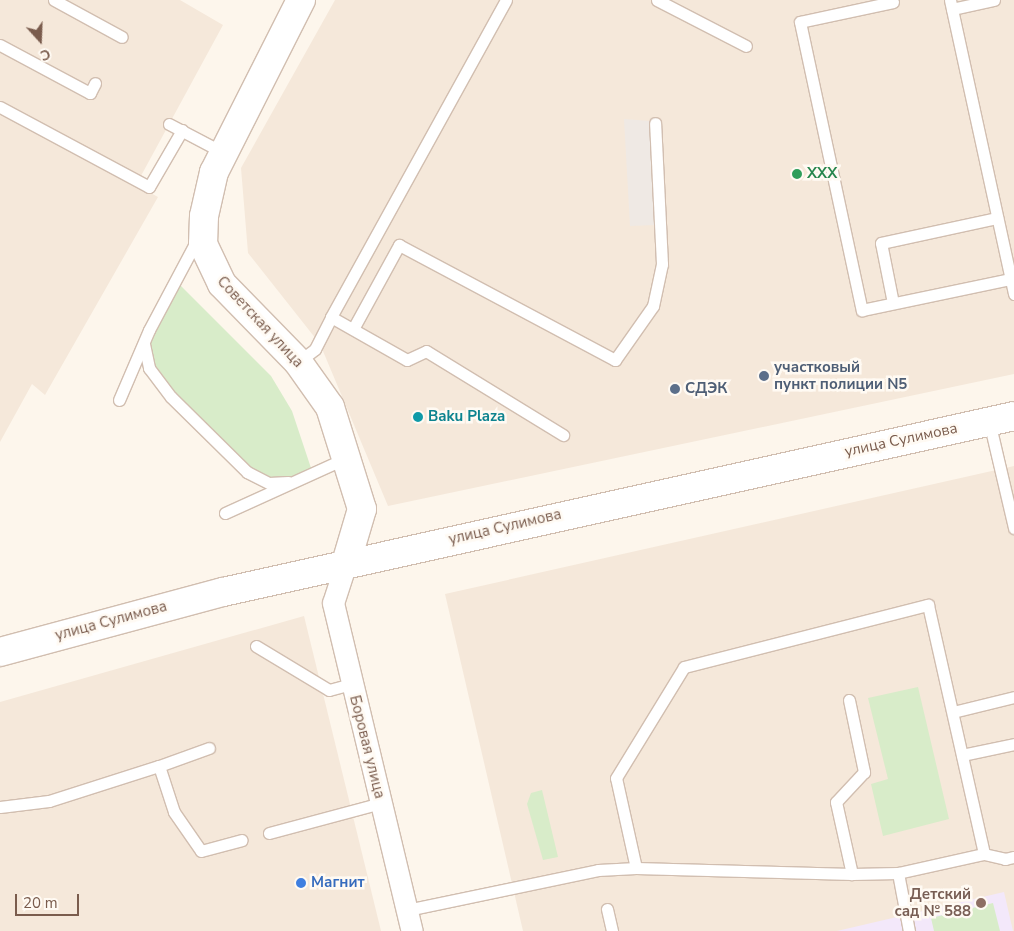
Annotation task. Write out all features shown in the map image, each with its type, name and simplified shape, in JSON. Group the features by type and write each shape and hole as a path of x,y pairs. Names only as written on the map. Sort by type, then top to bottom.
{"main road":[{"name":"Советская улица","path":"301,0 222,152 208,194 202,229 206,255 222,284 298,362 330,407 348,457 362,510 346,563"},
{"name":"улица Сулимова","path":"0,652 94,624 346,563 1002,418"}],"street":[{"name":"Боровая улица","path":"346,563 332,603 412,931"}],"lane":[{"path":"54,0 122,37"},
{"path":"298,362 315,349 506,0"},
{"path":"657,0 746,46"},
{"path":"994,0 951,5 1014,294"},
{"path":"893,2 800,22 862,310 1011,279"},
{"path":"0,45 90,93 95,83"},
{"path":"0,107 149,187 182,130"},
{"path":"353,329 399,246 615,360 653,306 662,264 656,123"},
{"path":"169,124 222,152"},
{"path":"893,303 881,243 998,218"},
{"path":"119,400 144,344 202,229"},
{"path":"331,317 407,360 426,351 563,435"},
{"path":"144,344 150,368 171,398 246,472 269,483 288,482"},
{"path":"1002,418 1014,528"},
{"path":"225,513 288,482 348,457"},
{"path":"636,868 616,778 684,667 928,605 984,854"},
{"path":"256,646 329,690 351,684"},
{"path":"952,712 1014,697"},
{"path":"850,700 864,772 836,802 852,874"},
{"path":"962,755 1014,744"},
{"path":"0,807 49,801 209,748"},
{"path":"159,766 174,812 201,851 242,840"},
{"path":"269,833 381,803"},
{"path":"408,910 532,882 598,870 636,868 852,874 898,873 984,854 1005,859 1014,857"},
{"path":"898,873 909,914 909,931"},
{"path":"607,909 612,931"}],"shaded area":[{"path":"0,0 180,0 223,25 136,185 158,197 45,395 32,384 0,442"},
{"path":"335,0 1014,0 1014,374 388,506 320,344 248,253 241,168"},
{"path":"624,119 650,121 656,225 630,226"},
{"path":"1014,466 1014,931 523,931 445,594"},
{"path":"304,616 381,931 0,931 0,702"},
{"name":"Детский сад № 588","path":"1004,892 1013,931 837,931"}],"green space":[{"path":"175,280 271,376 292,411 312,471 288,482 259,480 149,368 149,330"},
{"path":"918,687 949,819 883,836 871,784 888,779 868,698"},
{"path":"542,790 558,857 543,860 527,804 531,793"},
{"path":"993,903 1000,931 934,931 931,918"}],"place":[{"name":"XXX","path":"797,174"},
{"name":"участковый пункт полиции N5","path":"764,376"},
{"name":"СДЭК","path":"675,389"},
{"name":"Baku Plaza","path":"418,417"},
{"name":"Магнит","path":"301,883"},
{"name":"Детский сад № 588","path":"981,903"}]}
